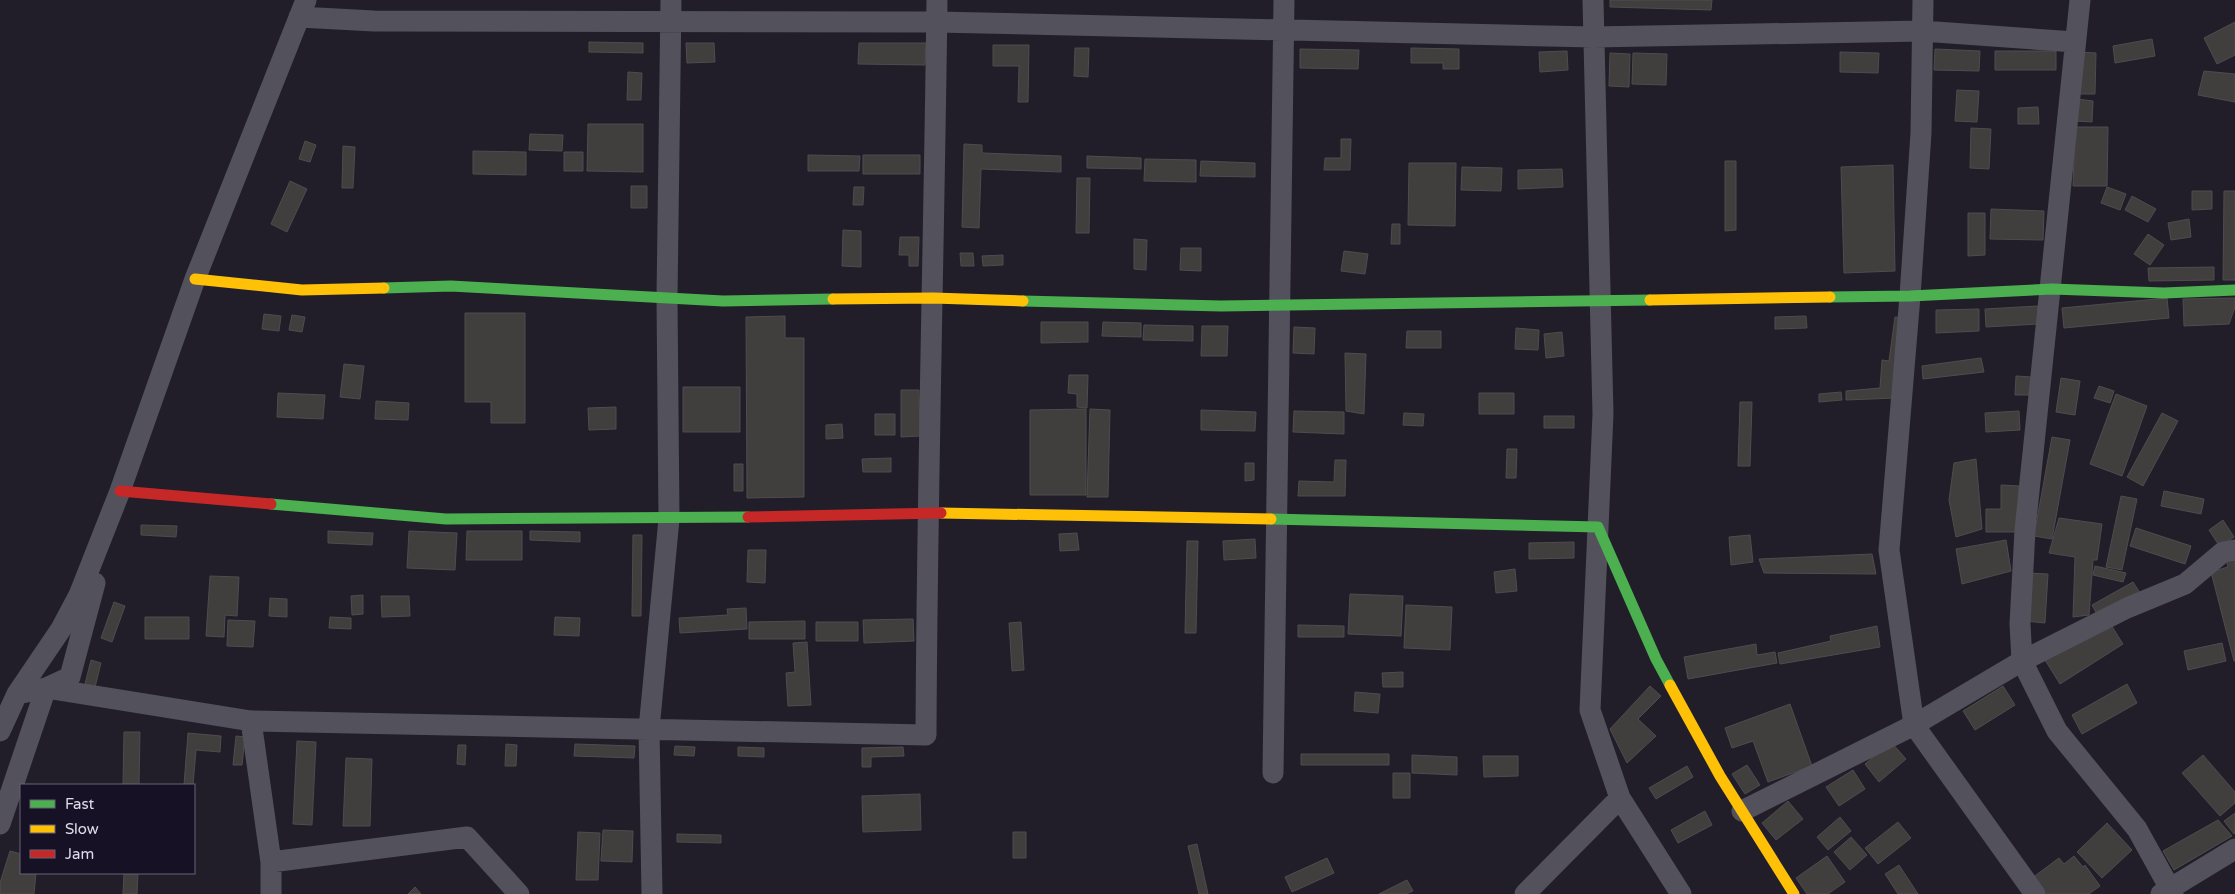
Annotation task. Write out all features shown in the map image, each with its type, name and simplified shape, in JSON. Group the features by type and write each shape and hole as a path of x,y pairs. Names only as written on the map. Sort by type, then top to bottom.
{"street":[{"path":"652,894 648,729 669,519 667,298 671,0"},
{"path":"46,688 251,722 926,735 927,513 933,298 937,0"},
{"path":"1273,774 1284,0"},
{"path":"1593,0 1603,414 1590,710 1620,798 1681,894"},
{"path":"1923,0 1921,133 1910,296 1889,550 1914,726 2036,894"},
{"path":"2080,0 2064,143 2052,289 2025,530 2020,624 2022,661 2057,731 2136,829 2168,892 2235,849"},
{"path":"0,731 17,694 61,629 79,595 120,490 195,279 302,8 374,21 936,22 1594,37 1922,31 2075,42"},
{"path":"195,279 302,290 450,286 723,301 933,298 1221,306 1910,296 2052,289 2164,293 2235,290"},
{"path":"120,490 446,519 669,519 927,513 1276,518 1598,528"},
{"path":"17,694 46,688 70,677 120,490"},
{"path":"1598,528 1656,659 1720,776 1794,894"},
{"path":"1742,811 1914,726 2022,661 2127,608 2185,584 2223,552 2235,550"},
{"path":"0,824 46,688"},
{"path":"251,722 271,862 271,894"},
{"path":"1525,894 1620,798"},
{"path":"271,862 466,837 519,894"}],"building":[{"path":"1610,0 1712,0 1711,10 1610,7"},
{"path":"2235,22 2235,55 2217,64 2204,38"},
{"path":"2152,39 2155,56 2115,63 2113,46"},
{"path":"589,42 643,43 643,53 589,52"},
{"path":"686,43 714,43 715,62 687,63"},
{"path":"859,43 926,43 925,65 858,64"},
{"path":"993,45 1029,45 1028,102 1018,102 1019,66 993,66"},
{"path":"1075,48 1089,48 1088,77 1074,76"},
{"path":"1411,48 1459,49 1459,69 1443,69 1443,63 1411,63"},
{"path":"1300,49 1359,50 1358,69 1300,68"},
{"path":"1935,49 1980,51 1979,71 1934,70"},
{"path":"1567,51 1568,70 1540,72 1539,52"},
{"path":"1995,51 2056,51 2056,70 1995,70"},
{"path":"1840,52 1879,53 1878,73 1840,72"},
{"path":"2078,52 2096,53 2095,94 2077,94"},
{"path":"1610,53 1630,54 1629,87 1609,86"},
{"path":"1633,53 1667,54 1666,85 1632,84"},
{"path":"2204,71 2235,74 2235,102 2198,95"},
{"path":"628,72 642,73 641,100 627,100"},
{"path":"1957,90 1979,91 1977,122 1955,121"},
{"path":"2077,99 2093,101 2092,122 2075,121"},
{"path":"2038,107 2039,124 2018,124 2018,108"},
{"path":"588,124 643,124 643,172 587,171"},
{"path":"2075,127 2108,127 2107,186 2073,186"},
{"path":"1971,128 1991,129 1989,169 1970,168"},
{"path":"530,134 563,135 562,151 529,150"},
{"path":"1341,139 1351,139 1350,170 1324,170 1325,158 1341,158"},
{"path":"305,141 316,145 310,162 299,159"},
{"path":"964,144 982,145 982,153 1061,156 1061,172 981,169 979,228 962,227"},
{"path":"343,146 355,147 353,188 342,188"},
{"path":"473,151 526,152 526,175 473,174"},
{"path":"564,152 583,152 583,171 564,171"},
{"path":"808,155 860,156 859,171 808,171"},
{"path":"863,155 920,155 920,174 863,174"},
{"path":"1087,156 1141,158 1141,169 1087,168"},
{"path":"1145,159 1196,160 1196,182 1144,181"},
{"path":"1201,161 1255,163 1255,177 1200,176"},
{"path":"1725,161 1736,161 1736,230 1725,231"},
{"path":"1409,163 1456,163 1455,226 1408,225"},
{"path":"1893,165 1895,271 1844,273 1841,167"},
{"path":"1462,167 1502,168 1501,191 1461,190"},
{"path":"1562,169 1563,187 1518,189 1518,170"},
{"path":"1077,178 1090,178 1089,233 1076,233"},
{"path":"290,181 307,189 287,232 271,224"},
{"path":"631,186 647,186 647,208 631,208"},
{"path":"854,187 864,187 863,205 853,205"},
{"path":"2107,187 2126,194 2120,210 2101,203"},
{"path":"2192,191 2212,191 2212,209 2192,210"},
{"path":"2224,191 2235,191 2235,280 2223,280"},
{"path":"2132,196 2156,209 2148,222 2125,210"},
{"path":"1991,209 2044,211 2043,240 1990,239"},
{"path":"1968,213 1985,213 1985,255 1968,256"},
{"path":"2189,219 2191,237 2171,240 2168,223"},
{"path":"1392,224 1400,224 1400,244 1391,244"},
{"path":"843,230 861,231 861,267 842,266"},
{"path":"2148,234 2164,245 2150,265 2134,254"},
{"path":"900,237 919,237 918,266 909,266 909,255 899,255"},
{"path":"1134,239 1147,240 1146,270 1134,269"},
{"path":"1181,248 1201,248 1201,271 1180,270"},
{"path":"1344,251 1368,254 1365,274 1341,271"},
{"path":"960,253 973,253 974,266 961,266"},
{"path":"1003,255 1003,265 983,266 982,256"},
{"path":"2214,267 2214,280 2149,281 2148,268"},
{"path":"2167,298 2169,318 2064,328 2062,308"},
{"path":"2235,298 2235,307 2229,324 2184,326 2183,299"},
{"path":"2038,306 2038,324 1986,327 1985,309"},
{"path":"1979,309 1979,331 1936,333 1936,310"},
{"path":"465,313 525,313 525,423 491,423 491,402 465,402"},
{"path":"264,314 281,316 279,331 262,329"},
{"path":"292,315 305,317 302,332 289,330"},
{"path":"785,316 785,338 804,338 804,497 747,498 746,317"},
{"path":"1806,316 1807,328 1775,329 1775,317"},
{"path":"1895,317 1906,318 1895,398 1846,400 1846,391 1880,388 1882,360 1889,361"},
{"path":"1041,322 1088,322 1088,342 1041,343"},
{"path":"1103,322 1141,323 1141,337 1102,336"},
{"path":"1144,325 1193,326 1193,341 1143,340"},
{"path":"1202,326 1228,326 1227,356 1201,356"},
{"path":"1294,327 1315,328 1314,354 1293,353"},
{"path":"1516,328 1539,330 1538,350 1515,349"},
{"path":"1407,331 1441,331 1441,348 1406,348"},
{"path":"1562,332 1564,356 1546,358 1544,334"},
{"path":"1345,353 1366,354 1364,414 1346,411"},
{"path":"1981,358 1984,372 1923,379 1922,366"},
{"path":"344,364 364,366 360,399 340,397"},
{"path":"1069,375 1088,375 1087,408 1077,407 1077,394 1068,393"},
{"path":"2016,376 2032,377 2031,395 2015,395"},
{"path":"2061,378 2080,381 2075,415 2056,412"},
{"path":"2099,386 2114,391 2110,403 2094,398"},
{"path":"683,387 740,387 740,432 683,432"},
{"path":"901,390 919,390 920,436 901,437"},
{"path":"1841,392 1842,400 1819,402 1819,394"},
{"path":"278,393 325,395 323,419 277,417"},
{"path":"1479,393 1514,393 1514,414 1479,414"},
{"path":"2116,394 2147,406 2122,476 2090,464"},
{"path":"376,401 409,403 408,420 375,419"},
{"path":"1740,402 1752,402 1750,466 1738,466"},
{"path":"616,407 616,429 589,430 588,408"},
{"path":"1086,409 1086,495 1030,495 1030,410"},
{"path":"1090,409 1110,410 1108,497 1087,497"},
{"path":"1201,410 1256,412 1255,431 1201,430"},
{"path":"1294,411 1344,412 1344,434 1293,432"},
{"path":"2019,411 2020,430 1986,432 1985,413"},
{"path":"1404,413 1424,414 1423,426 1403,425"},
{"path":"2162,413 2178,421 2143,486 2127,477"},
{"path":"875,414 895,414 895,435 875,435"},
{"path":"1544,416 1574,416 1574,428 1544,428"},
{"path":"842,424 843,438 826,439 826,425"},
{"path":"2052,437 2070,440 2052,539 2034,536"},
{"path":"1507,449 1517,449 1516,478 1506,478"},
{"path":"891,458 891,472 863,472 862,459"},
{"path":"1976,459 1982,529 1956,537 1949,500 1954,463"},
{"path":"1335,460 1346,460 1345,496 1298,496 1299,481 1334,482"},
{"path":"1245,463 1254,463 1254,480 1245,481"},
{"path":"734,464 743,464 743,491 734,491"},
{"path":"2001,485 2019,486 2019,532 1986,532 1986,509 2001,509"},
{"path":"2164,491 2204,499 2201,514 2161,506"},
{"path":"2121,496 2137,499 2122,570 2106,567"},
{"path":"2059,518 2102,524 2097,560 2093,560 2089,615 2073,617 2075,557 2049,553"},
{"path":"2223,520 2234,537 2220,547 2209,530"},
{"path":"141,525 177,526 176,537 141,535"},
{"path":"2136,528 2191,546 2185,564 2130,546"},
{"path":"328,531 373,533 372,545 328,543"},
{"path":"409,531 457,533 455,570 407,568"},
{"path":"467,531 522,531 522,560 466,560"},
{"path":"530,531 580,532 580,542 530,540"},
{"path":"1077,533 1079,550 1060,551 1059,534"},
{"path":"633,535 642,535 641,616 632,616"},
{"path":"1750,535 1753,562 1731,565 1729,537"},
{"path":"1255,539 1256,558 1224,560 1223,541"},
{"path":"2006,540 2011,571 1962,584 1956,549"},
{"path":"1187,541 1198,541 1196,633 1185,633"},
{"path":"1574,542 1574,558 1529,559 1529,543"},
{"path":"748,550 766,550 765,583 747,582"},
{"path":"2235,553 2234,661 2211,572 2228,567 2225,555"},
{"path":"1872,554 1876,574 1764,573 1759,559"},
{"path":"2095,566 2126,573 2123,582 2093,575"},
{"path":"1515,569 1517,591 1496,593 1494,572"},
{"path":"2028,573 2048,574 2045,623 2025,621"},
{"path":"210,576 239,577 237,616 225,615 224,637 206,636"},
{"path":"2133,582 2140,593 2098,616 2092,605"},
{"path":"1350,594 1403,596 1401,636 1348,634"},
{"path":"363,595 363,614 352,615 351,596"},
{"path":"381,596 409,596 410,616 382,617"},
{"path":"270,598 287,599 287,617 269,616"},
{"path":"114,602 125,606 112,642 101,638"},
{"path":"1406,605 1452,607 1450,650 1404,648"},
{"path":"746,608 747,629 680,633 679,618 728,615 727,609"},
{"path":"145,617 189,617 189,639 145,639"},
{"path":"330,617 351,618 351,629 329,628"},
{"path":"555,617 580,618 579,636 554,635"},
{"path":"913,619 914,641 864,643 863,620"},
{"path":"228,620 255,621 253,647 227,646"},
{"path":"2108,620 2123,644 2060,684 2045,660"},
{"path":"805,621 805,639 749,639 749,622"},
{"path":"816,622 858,622 858,641 816,641"},
{"path":"1021,622 1024,670 1012,671 1009,623"},
{"path":"1298,625 1344,626 1344,637 1298,637"},
{"path":"1877,626 1880,647 1780,664 1778,653 1831,641 1830,636"},
{"path":"807,642 811,705 788,706 786,673 795,672 793,643"},
{"path":"2222,643 2226,661 2188,670 2184,651"},
{"path":"1756,644 1757,655 1775,652 1777,663 1688,679 1684,657"},
{"path":"91,660 101,663 95,687 85,684"},
{"path":"1403,672 1403,687 1383,687 1382,673"},
{"path":"2127,684 2137,703 2082,734 2072,715"},
{"path":"1650,686 1661,696 1638,719 1656,736 1627,763 1610,729"},
{"path":"2003,686 2015,705 1975,730 1963,711"},
{"path":"1355,692 1380,694 1378,713 1354,711"},
{"path":"1790,704 1812,766 1768,782 1753,741 1732,748 1725,728"},
{"path":"124,732 140,732 139,784 123,784"},
{"path":"188,733 221,736 220,752 196,750 193,784 184,784"},
{"path":"236,736 245,737 242,765 233,765"},
{"path":"297,741 316,742 312,825 293,824"},
{"path":"1891,742 1906,759 1879,782 1865,764"},
{"path":"506,744 517,745 516,766 505,766"},
{"path":"575,744 635,746 634,758 574,756"},
{"path":"458,745 466,745 465,765 457,764"},
{"path":"675,746 695,747 694,756 674,755"},
{"path":"738,747 764,748 764,757 738,756"},
{"path":"903,747 904,756 871,757 871,767 862,767 862,748"},
{"path":"1301,754 1389,754 1389,765 1301,765"},
{"path":"1412,755 1457,757 1457,775 1412,773"},
{"path":"2203,755 2235,792 2235,803 2220,816 2182,773"},
{"path":"1483,756 1518,756 1518,776 1484,777"},
{"path":"346,758 372,759 370,826 343,826"},
{"path":"1747,765 1760,785 1745,794 1732,774"},
{"path":"1687,766 1693,777 1656,799 1649,788"},
{"path":"1853,770 1865,789 1839,806 1826,787"},
{"path":"1393,773 1410,773 1410,798 1393,798"},
{"path":"920,794 921,830 863,832 862,796"},
{"path":"1788,801 1803,819 1776,840 1762,823"},
{"path":"1705,811 1712,825 1678,843 1671,830"},
{"path":"2235,813 2235,833 2234,834 2224,821"},
{"path":"1840,817 1851,831 1828,850 1817,837"},
{"path":"2218,820 2232,836 2174,870 2163,851"},
{"path":"1898,822 1911,838 1878,864 1865,848"},
{"path":"2107,823 2132,850 2102,878 2077,852"},
{"path":"603,830 633,831 632,862 601,861"},
{"path":"578,832 600,833 598,880 576,880"},
{"path":"1013,832 1026,832 1026,858 1013,858"},
{"path":"677,834 721,835 721,843 677,842"},
{"path":"1851,837 1867,855 1850,870 1834,852"},
{"path":"1197,844 1208,894 1199,894 1188,846"},
{"path":"10,851 20,854 20,874 36,874 34,894 0,894 0,883"},
{"path":"1827,856 1845,882 1828,894 1807,894 1796,878"},
{"path":"2074,856 2083,867 2085,865 2100,886 2089,894 2045,894 2032,878 2059,858 2064,864"},
{"path":"1327,858 1334,873 1292,892 1285,877"},
{"path":"1899,865 1918,894 1898,894 1885,874"},
{"path":"124,874 138,874 137,894 123,894"},
{"path":"1407,880 1413,891 1406,894 1379,894"},
{"path":"415,887 421,894 408,894"}],"traffic: fast":[{"path":"384,288 451,286 723,301 833,299"},
{"path":"1830,297 1910,296 2052,289 2164,293 2235,290"},
{"path":"1023,301 1221,306 1650,300"},
{"path":"271,504 446,519 748,517"},
{"path":"1271,519 1598,527 1656,659 1670,685"}],"traffic: slow":[{"path":"195,279 302,290 384,288"},
{"path":"1650,300 1830,297"},
{"path":"833,299 933,298 1023,301"},
{"path":"941,513 1271,519"},
{"path":"1670,685 1720,776 1794,894"}],"traffic: jam":[{"path":"120,491 271,504"},
{"path":"748,517 941,513"}]}
